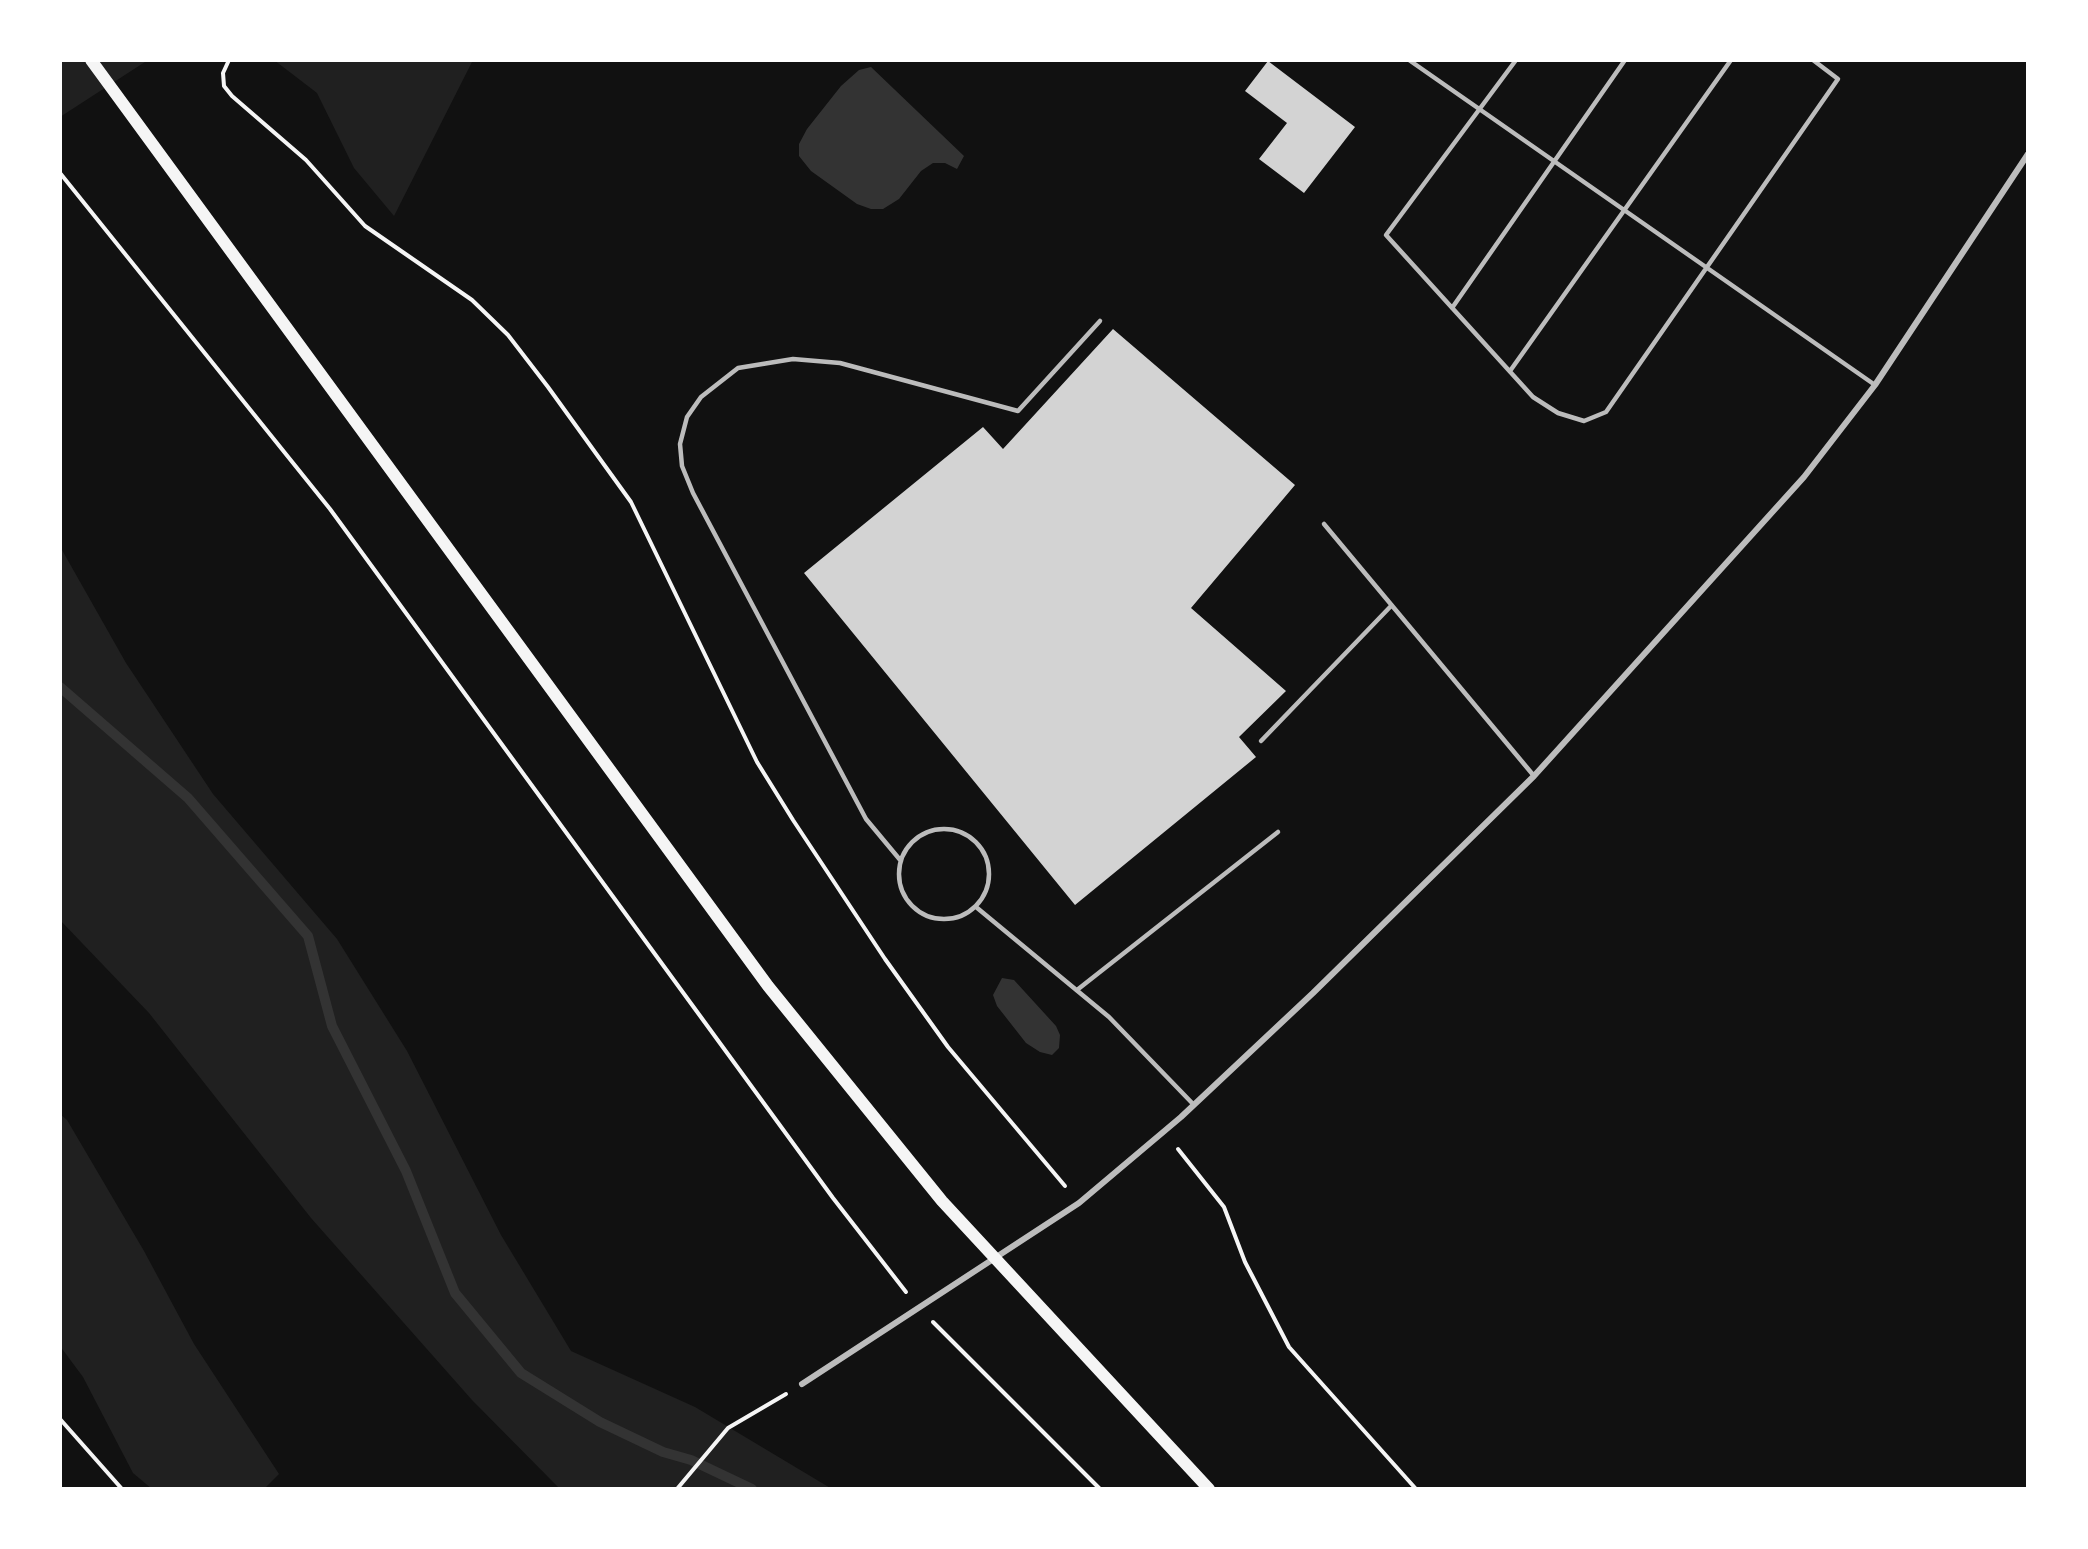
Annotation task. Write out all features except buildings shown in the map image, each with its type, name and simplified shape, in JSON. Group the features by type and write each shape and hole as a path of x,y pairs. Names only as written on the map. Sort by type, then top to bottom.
{"main road":[{"path":"91,60 768,986 942,1201 993,1259 1209,1489"}],"street":[{"path":"802,1384 1079,1203 1194,1105 1314,993 1534,776 1804,477 1875,384 2028,154"}],"lane":[{"path":"1409,60 1875,384"},
{"path":"1516,60 1386,235 1533,397 1558,413 1584,421 1606,412 1838,79 1813,60"},
{"path":"1452,308 1625,60"},
{"path":"1510,371 1731,60"},
{"path":"901,861 866,819 693,493 682,466 680,444 687,417 700,397 738,368 793,358 840,363 1018,411 1100,321"},
{"path":"1324,524 1534,776"},
{"path":"1262,741 1391,606"},
{"path":"941,828 963,832 981,846 989,867 988,888 976,907 957,918 936,920 915,910 902,893 898,871 905,850 920,835 941,828"},
{"path":"1077,990 1278,832"},
{"path":"976,907 1109,1017 1194,1105"}],"path":[{"path":"229,60 223,73 224,86 232,96 306,160 365,226 472,300 508,335 548,387 631,502 757,762 793,820 885,959 948,1047 1079,1203"},
{"path":"60,173 330,509 825,1188 918,1307 1100,1489"},
{"path":"1164,1131 1224,1207 1245,1262 1289,1347 1416,1489"},
{"path":"678,1489 728,1428 802,1384"},
{"path":"60,1419 122,1489"}],"shaded area":[{"path":"60,60 148,60 60,117"},
{"path":"274,60 473,60 394,216 354,168 317,93"},
{"path":"871,67 964,156 957,169 945,163 933,163 921,171 899,199 883,209 871,209 857,204 811,171 799,156 799,144 807,129 841,86 859,70"},
{"path":"60,532 62,550 126,663 213,794 337,939 407,1051 501,1235 571,1351 695,1407 832,1489 560,1489 472,1400 311,1218 149,1013 60,920"},
{"path":"1002,978 1014,980 1056,1026 1060,1035 1059,1048 1052,1055 1040,1052 1026,1043 997,1006 993,995"},
{"path":"60,1114 67,1120 144,1251 194,1344 279,1474 264,1489 152,1489 133,1473 83,1377 60,1346"}],"waterway":[{"path":"60,687 188,798 308,936 332,1026 406,1171 455,1293 521,1373 600,1422 663,1452 691,1460 752,1489"}]}
